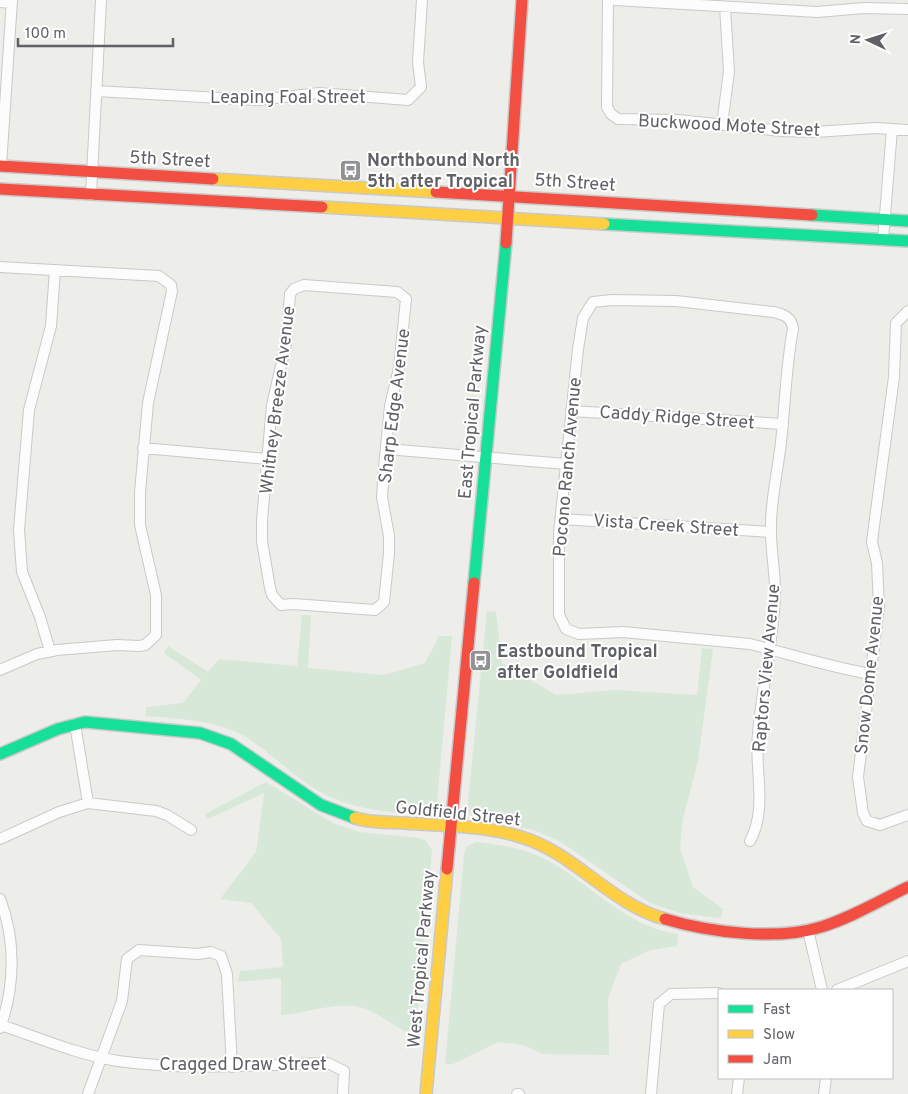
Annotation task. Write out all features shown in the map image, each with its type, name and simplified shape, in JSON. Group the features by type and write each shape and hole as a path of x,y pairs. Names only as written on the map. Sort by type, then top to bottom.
{"main road":[{"name":"East Tropical Parkway","path":"451,828 508,220 522,0"},
{"name":"5th Street","path":"0,166 908,221"},
{"path":"0,189 508,220 908,241"},
{"name":"Goldfield Street","path":"0,754 58,729 75,724 111,724 200,733 216,737 251,756 321,805 340,814 361,820 496,832 536,842 553,850 637,909 670,922 778,934 808,930 818,928 851,914 908,887"},
{"name":"West Tropical Parkway","path":"426,1094 451,828"}],"street":[{"path":"91,195 102,0"},
{"name":"Leaping Foal Street","path":"96,91 258,100 318,93 408,100 421,87 418,62 422,0"},
{"name":"Buckwood Mote Street","path":"608,0 606,101 610,114 618,119 648,118 806,132 908,130"},
{"path":"615,0 817,12 864,8 908,9"},
{"path":"0,2 12,2 4,61 0,166"},
{"path":"722,125 729,71 725,7"},
{"path":"883,240 892,129"},
{"path":"0,267 159,276 171,285 171,302 148,403 143,448 140,525 156,596 156,634 153,639 139,646 80,647 50,651 37,654 0,670"},
{"path":"50,651 40,617 22,572 19,530 29,410 51,326 54,270"},
{"name":"Sharp Edge Avenue","path":"276,601 280,605 293,604 375,610 384,602 390,553 382,497 390,406 400,368 408,306 406,299 397,292 304,285 294,289"},
{"name":"Whitney Breeze Avenue","path":"276,601 270,588 262,541 272,405 286,344 290,294 294,289"},
{"name":"Raptors View Avenue","path":"589,306 598,300 676,301 773,312 787,317 792,322 793,329 771,532 775,596 757,748 760,807 755,832 750,841"},
{"name":"Pocono Ranch Avenue","path":"589,306 584,318 578,349 571,411 558,556 559,616 566,629 579,634 624,632 721,640 769,649"},
{"name":"Snow Dome Avenue","path":"905,313 896,323 894,377 872,542 877,563 879,606 858,776 862,813 867,821 886,824 908,815"},
{"name":"Caddy Ridge Street","path":"571,411 783,424"},
{"path":"143,448 267,459"},
{"path":"386,449 566,464"},
{"name":"Vista Creek Street","path":"561,519 771,532"},
{"path":"769,649 832,668 871,674"},
{"path":"75,724 88,803"},
{"path":"0,839 59,812 88,803 156,811 167,815 191,830"},
{"path":"0,899 7,919 12,970 7,1008 1,1027"},
{"path":"808,930 822,989"},
{"path":"88,1094 122,1001 127,959 132,953 143,949 198,954 211,952 217,953 222,959 227,974 232,1067"},
{"path":"839,989 908,961"},
{"path":"651,1094 658,1011 665,997 671,994 718,993"},
{"name":"Cragged Draw Street","path":"1,1027 102,1058 118,1061 232,1067 328,1063 340,1068 345,1076 343,1094"},
{"path":"737,1094 739,1079"},
{"path":"824,1094 826,1079"}],"green space":[{"path":"487,611 496,612 502,663 556,695 615,690 697,695 702,648 713,649 698,761 683,819 680,848 693,887 723,909 721,918 683,914 650,903 561,842 534,830 473,818 469,813 468,802"},
{"path":"302,615 311,615 308,668 384,675 425,663 439,636 452,636 437,803 431,813 423,815 386,811 349,804 326,795 306,783 259,746 237,733 212,724 145,716 146,707 183,703 201,680 164,653 168,646 208,672 219,659 297,666"},
{"path":"266,782 333,823 359,832 419,838 426,841 432,850 415,1038 380,1016 360,1007 330,1007 281,1015 281,978 238,982 240,971 283,967 281,939 251,903 220,899 256,852 264,793 208,819 205,814"},
{"path":"476,842 510,847 535,854 560,868 624,913 659,930 678,934 677,946 650,950 621,964 608,998 609,1055 543,1054 523,1045 498,1042 453,1064 445,1064 464,855 466,847"}],"traffic: fast":[{"path":"812,215 908,221"},
{"path":"604,224 908,241"},
{"path":"474,583 506,243"},
{"path":"0,754 58,729 85,722 200,733 231,744 321,805 355,818"}],"traffic: slow":[{"path":"213,179 436,192"},
{"path":"322,207 604,224"},
{"path":"355,818 373,822 478,828 521,837 559,854 627,902 645,912 665,919"},
{"path":"426,1094 447,869"}],"traffic: jam":[{"path":"506,243 522,0"},
{"path":"0,166 213,179"},
{"path":"0,189 322,207"},
{"path":"436,192 812,215"},
{"path":"447,869 474,583"},
{"path":"665,919 701,928 743,933 764,934 803,931 843,919 908,887"}],"place":[{"name":"Northbound North 5th after Tropical","path":"351,170"},
{"name":"Eastbound Tropical after Goldfield","path":"481,661"}]}
